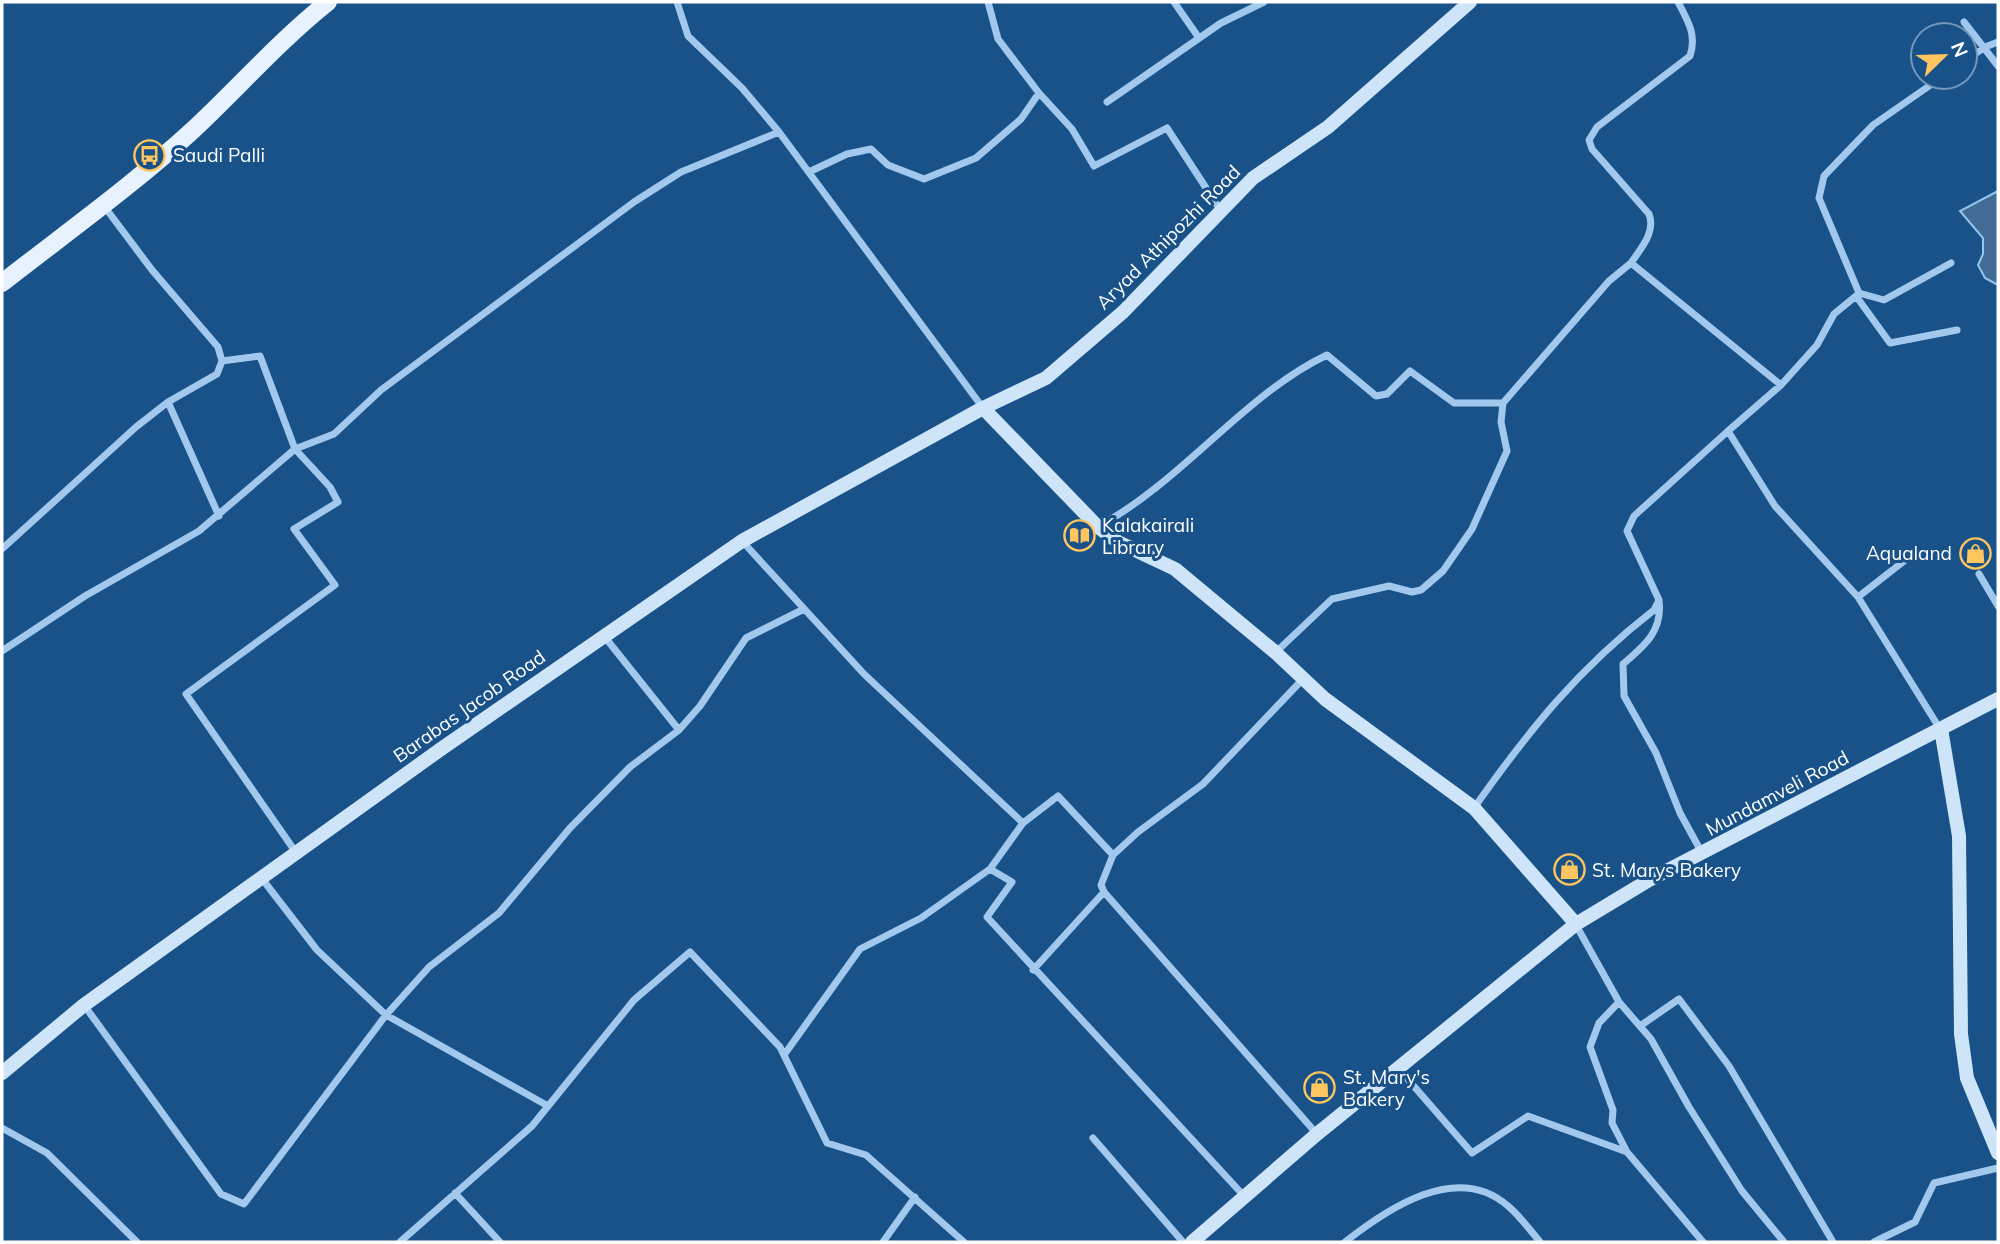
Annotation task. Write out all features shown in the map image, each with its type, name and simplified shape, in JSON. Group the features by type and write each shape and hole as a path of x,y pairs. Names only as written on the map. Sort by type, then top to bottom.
{"main road":[{"path":"2,283 103,205 193,130 296,27 328,2"}],"street":[{"path":"677,2 688,36 743,88 779,132 983,408 1098,527 1118,542 1175,569 1275,652 1325,699 1474,808 1576,924 1619,1002 1651,1039 1689,1107 1742,1191 1784,1242"},
{"path":"988,2 998,39 1039,93 1072,129 1094,166 1167,128 1221,211"},
{"path":"1174,2 1199,38"},
{"path":"1107,102 1199,38 1265,2"},
{"name":"Aryad Athipozhi Road","path":"983,408 1046,378 1057,369 1123,312 1253,178 1328,127 1470,2"},
{"path":"1275,652 1332,599 1389,586 1412,592 1421,590 1443,571 1472,529 1507,451 1501,422 1503,403 1609,281 1631,263 1652,229 1653,222 1649,214 1592,149 1589,140 1597,127 1690,56 1694,43 1692,29 1678,2"},
{"path":"1979,41 1998,66"},
{"path":"1979,51 1998,42"},
{"path":"1922,91 1873,125 1824,176 1819,198 1858,295 1890,343 1957,330"},
{"path":"809,172 847,154 871,149 888,165 924,179 976,158 1021,118 1039,93"},
{"path":"2,651 85,596 219,516 295,449 334,434 381,390 634,201 681,172 779,132"},
{"path":"2,549 66,488 168,402 217,374 222,361 218,347 152,270 103,205"},
{"path":"1631,263 1781,385"},
{"path":"1702,854 1680,813 1656,753 1624,696 1623,664 1654,635 1661,614 1659,600 1627,531 1634,516 1781,385 1817,345 1834,314 1858,295 1884,300 1951,263"},
{"path":"1098,527 1118,516 1193,457 1295,370 1327,355 1376,396 1387,394 1410,371 1454,404 1503,403"},
{"path":"222,361 260,356 295,449 330,487 338,502 294,529 335,585 186,694 297,854"},
{"path":"168,402 219,516"},
{"name":"Barabas Jacob Road","path":"2,1073 84,1005 263,880 441,749 742,541 983,408"},
{"path":"1728,431 1776,506 1858,597 1941,729 1959,836 1961,1034 1966,1067 1998,1153"},
{"path":"742,541 864,674 1023,822"},
{"path":"1858,597 1913,554"},
{"path":"1979,574 1998,606"},
{"path":"1474,808 1528,732 1556,699 1654,610 1659,600"},
{"path":"84,1005 221,1195 244,1204 386,1014 429,967 499,913 569,828 630,768 679,730 700,706 746,638 804,609"},
{"path":"604,636 679,730"},
{"path":"1303,679 1245,736 1203,784 1138,832 1113,855 1101,885 1104,892 1317,1134"},
{"name":"Mundamveli Road","path":"1192,1242 1317,1134 1576,924 1649,880 1998,699"},
{"path":"784,1055 860,949 921,918 990,869 1023,822 1058,796 1113,855"},
{"path":"990,869 1012,882 987,918 1245,1198"},
{"path":"263,880 317,950 386,1014 548,1107"},
{"path":"1033,970 1104,892"},
{"path":"400,1242 502,1155 548,1107 634,1000 690,952 784,1055 827,1143 866,1155 964,1242"},
{"path":"1640,1026 1679,999 1729,1066 1833,1242"},
{"path":"1619,1002 1599,1023 1590,1047 1613,1110 1612,1123 1627,1152 1703,1242"},
{"path":"1398,1068 1472,1153 1528,1116 1627,1152"},
{"path":"2,1128 47,1153 137,1242"},
{"path":"1093,1138 1182,1242"},
{"path":"1874,1242 1915,1222 1934,1184 1998,1168"},
{"path":"1345,1242 1382,1212 1439,1188 1479,1190 1507,1205 1540,1242"},
{"path":"456,1193 500,1242"},
{"path":"883,1242 915,1197"}],"water":[{"path":"1998,191 1998,285 1985,278 1978,265 1983,254 1983,238 1960,211"}],"place":[{"name":"Saudi Palli","path":"150,155"},
{"name":"Kalakairali Library","path":"1079,536"},
{"name":"Aqualand","path":"1975,553"},
{"name":"St. Marys Bakery","path":"1569,870"},
{"name":"St. Mary's Bakery","path":"1320,1088"}]}
